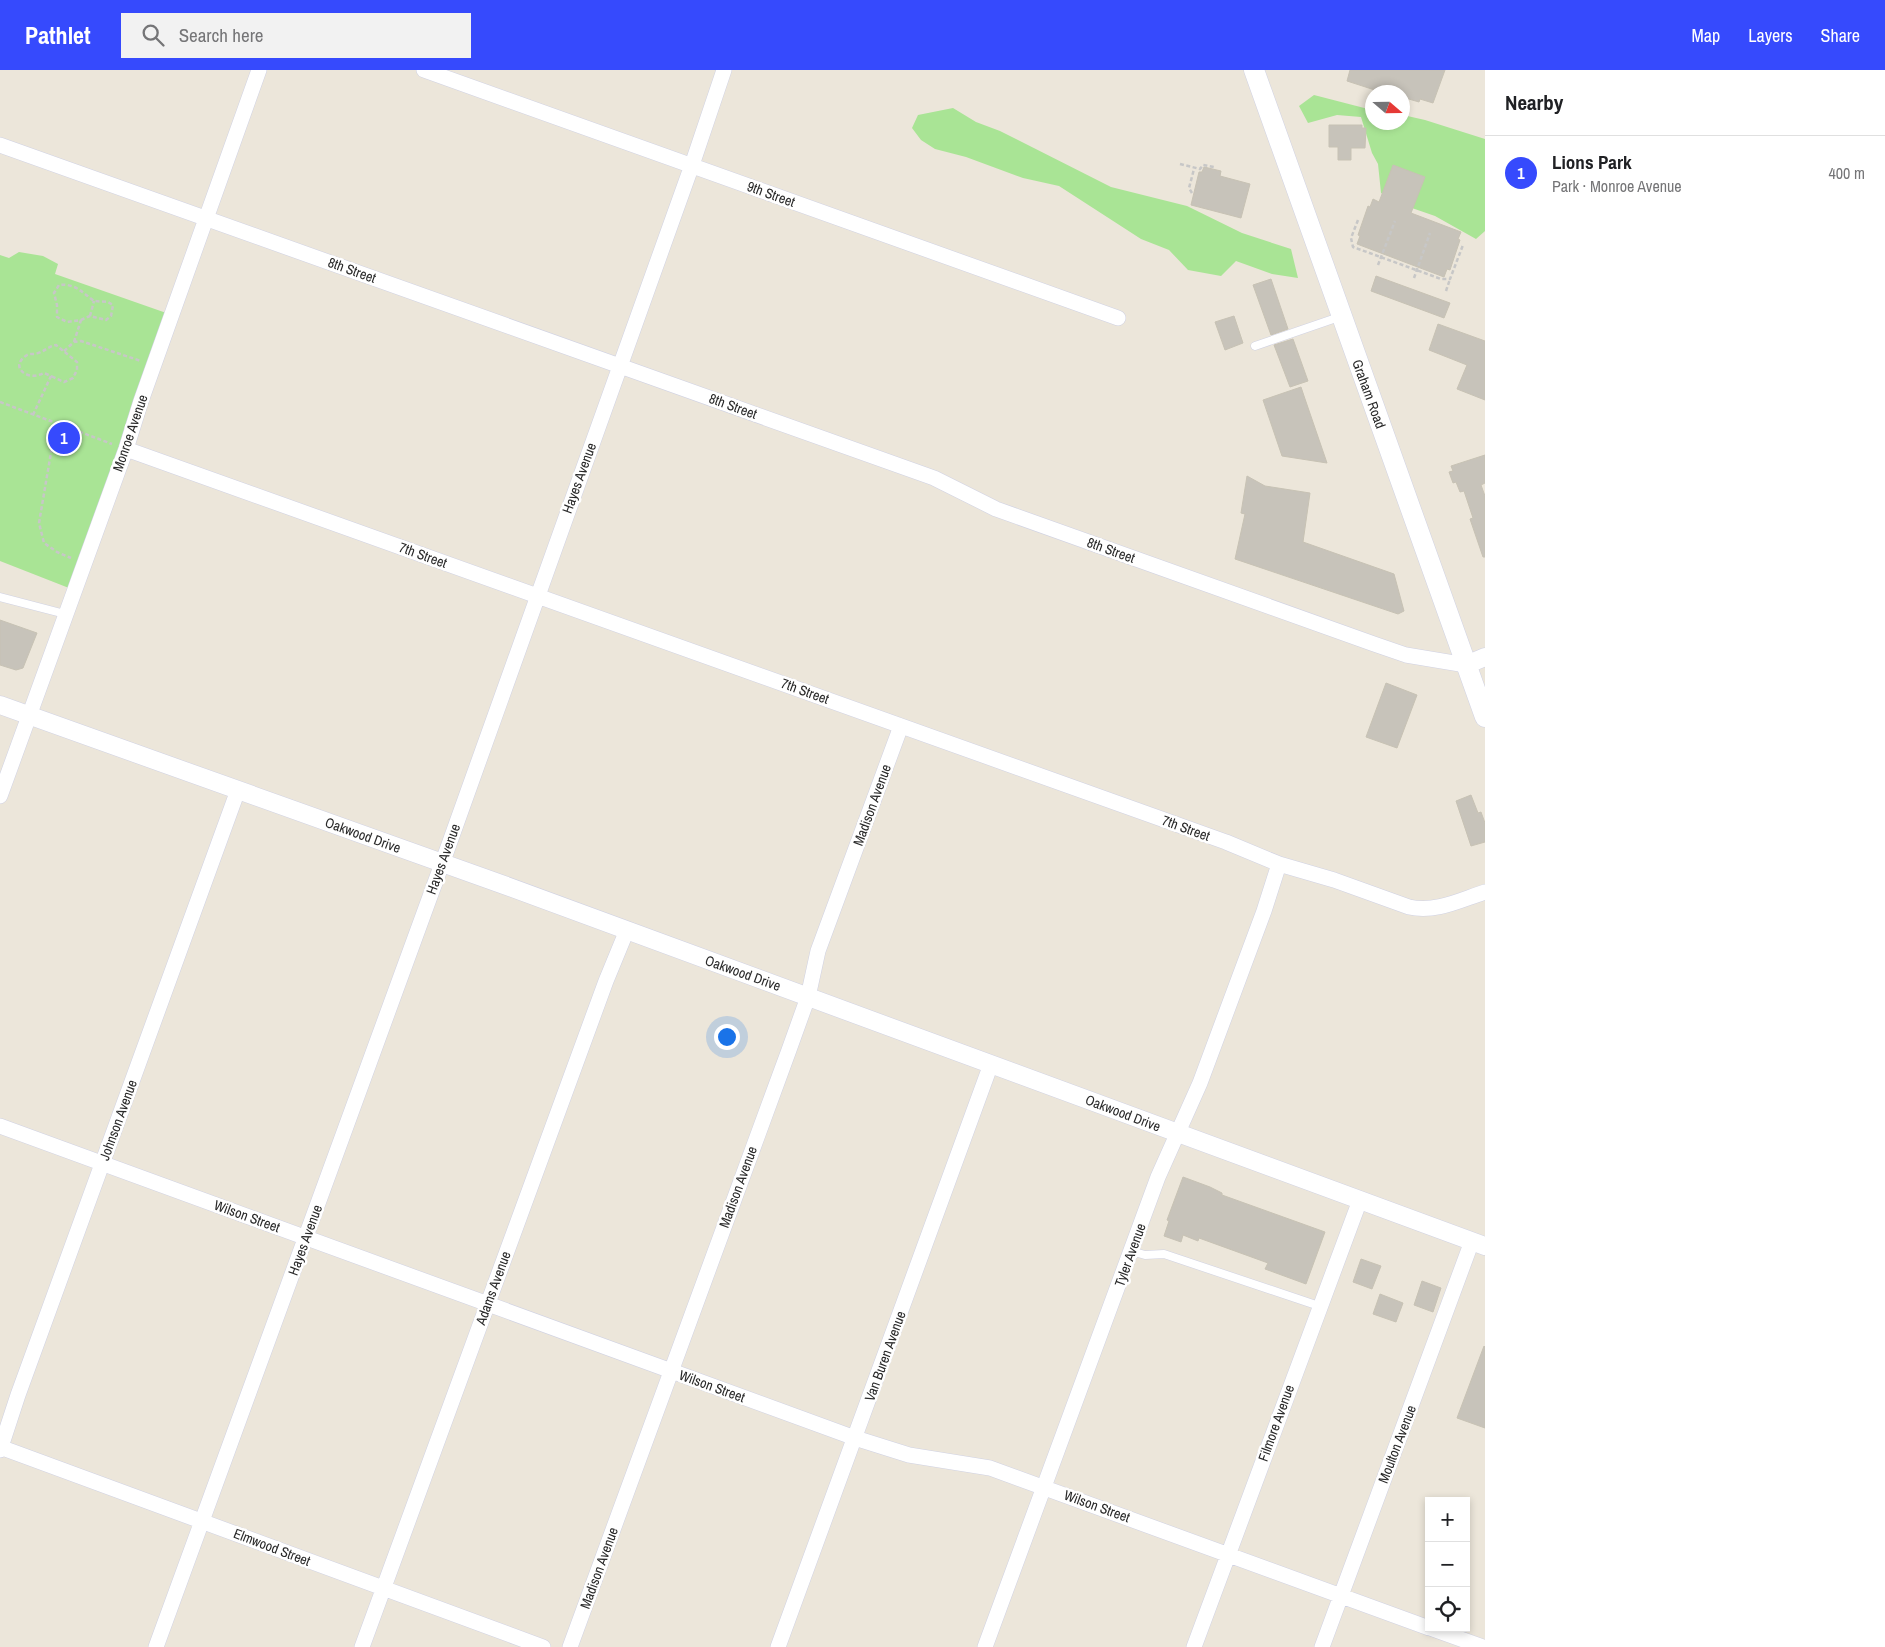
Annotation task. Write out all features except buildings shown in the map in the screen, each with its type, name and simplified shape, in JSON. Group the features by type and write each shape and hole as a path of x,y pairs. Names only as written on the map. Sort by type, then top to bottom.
{"main road":[{"name":"Graham Road","path":"1254,70 1485,718"}],"street":[{"name":"Monroe Avenue","path":"0,796 83,564 119,446 154,366 259,70"},
{"name":"9th Street","path":"424,70 1118,318"},
{"name":"Hayes Avenue","path":"156,1647 538,596 692,165 724,70"},
{"name":"8th Street","path":"0,145 934,478 996,509 1366,641 1406,655 1466,665"},
{"name":"7th Street","path":"119,446 1226,842 1278,864 1334,880 1420,909 1433,909 1485,892"},
{"path":"1466,665 1485,657"},
{"name":"Oakwood Drive","path":"0,705 627,930 1478,1243"},
{"name":"Madison Avenue","path":"570,1647 808,997 818,951 901,726"},
{"name":"Johnson Avenue","path":"0,1448 238,790"},
{"name":"Tyler Avenue","path":"986,1647 1158,1177 1178,1134 1213,1047 1264,911 1278,864"},
{"name":"Adams Avenue","path":"362,1647 606,981 627,930"},
{"name":"Van Buren Avenue","path":"778,1647 991,1064"},
{"name":"Wilson Street","path":"0,1126 855,1438 909,1455 990,1468 1425,1626"},
{"name":"Filmore Avenue","path":"1194,1647 1319,1306 1360,1200"},
{"name":"Moulton Avenue","path":"1322,1647 1478,1243"},
{"name":"Elmwood Street","path":"0,1448 116,1491 202,1520 543,1647"},
{"name":"Wilson Street","path":"1440,1632 1483,1647"}],"lane":[{"path":"1255,346 1342,316"},
{"path":"0,597 65,614"},
{"path":"1131,1251 1145,1255 1164,1254 1319,1306"}],"path":[{"path":"1180,164 1194,169 1200,169 1203,165 1214,167"},
{"path":"1192,193 1189,188 1194,169"},
{"path":"1358,220 1351,238 1354,247 1441,279 1450,279"},
{"path":"1378,265 1395,221"},
{"path":"1414,278 1430,233"},
{"path":"1446,290 1463,245"},
{"path":"62,284 75,287 84,292 94,302 111,303 114,310 111,316 106,320 90,316 81,320 67,322 57,317 54,293 56,287 62,284"},
{"path":"90,316 94,302"},
{"path":"64,350 74,342 81,320"},
{"path":"74,342 84,342 154,366"},
{"path":"54,345 59,346 77,362 78,366 73,378 64,382 51,376 44,373 35,377 24,374 20,370 20,366 25,356 37,354 54,345"},
{"path":"34,415 51,376"},
{"path":"0,402 119,446"},
{"path":"56,423 39,523 40,534 44,543 57,552 83,564"}],"green space":[{"path":"1314,95 1365,108 1365,130 1410,130 1410,117 1485,139 1485,231 1476,239 1435,216 1409,207 1381,193 1378,164 1372,153 1361,117 1337,115 1308,123 1299,106"},
{"path":"953,108 976,122 1000,131 1111,187 1187,206 1242,233 1291,249 1298,278 1272,274 1236,261 1221,276 1188,270 1169,250 1141,239 1059,186 1023,178 966,157 935,149 921,140 912,128 918,115"},
{"path":"19,252 43,256 58,264 55,274 172,315 74,590 0,561 0,255 9,258"}],"place":[{"name":"Lions Park","path":"64,438"}]}
